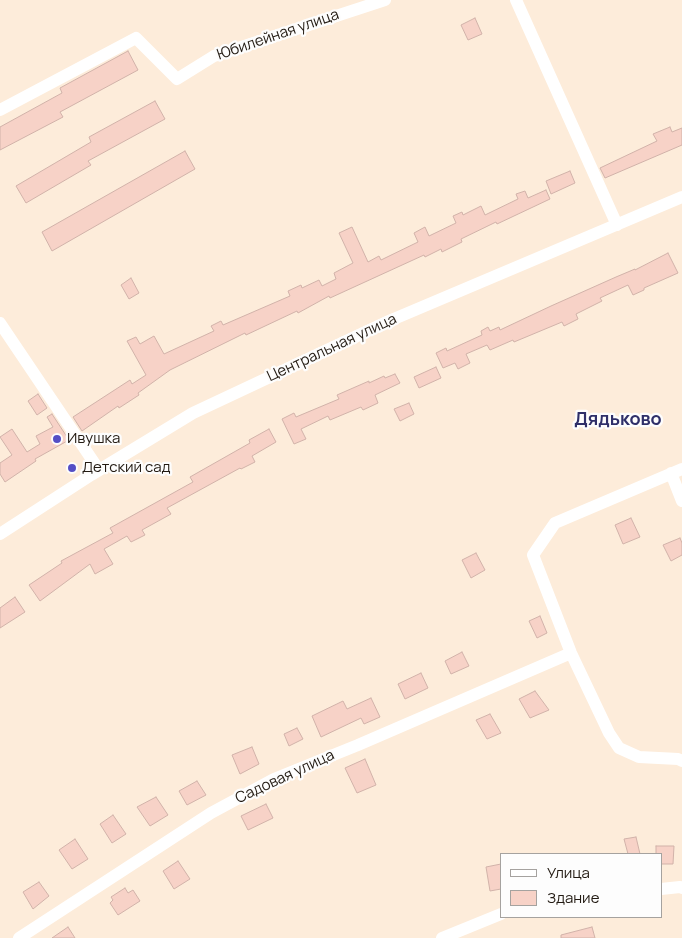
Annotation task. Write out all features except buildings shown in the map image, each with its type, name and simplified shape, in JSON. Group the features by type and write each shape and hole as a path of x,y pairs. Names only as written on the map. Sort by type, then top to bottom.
{"street":[{"name":"Юбилейная улица","path":"0,110 136,38 177,78 214,56 385,0"},
{"path":"516,0 616,225"},
{"name":"Центральная улица","path":"0,534 98,470 193,413 389,321 682,197"},
{"path":"0,323 98,470"},
{"path":"682,501 676,471 555,523 533,555 571,653 609,733 620,748 640,757 678,759 682,761"},
{"name":"Садовая улица","path":"19,938 211,813 274,779 358,745 571,653"},
{"path":"662,889 682,888"},
{"path":"442,938 500,914"}],"place":[{"name":"Ивушка","path":"57,439"},
{"name":"Детский сад","path":"72,468"}],"district":[{"name":"Дядьково","path":"618,420"}]}
